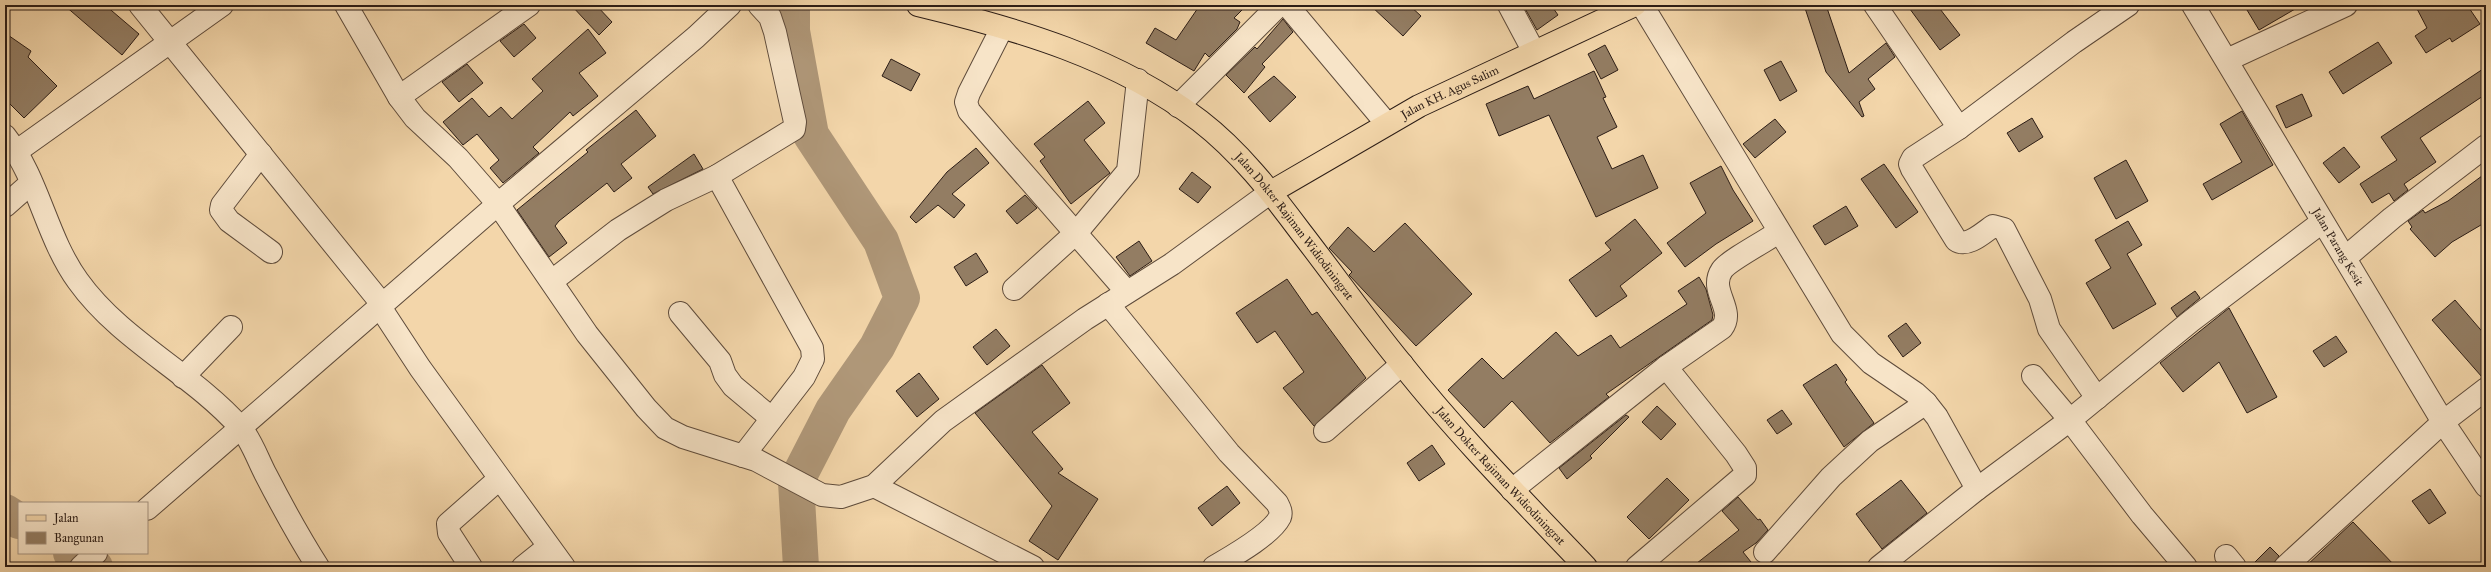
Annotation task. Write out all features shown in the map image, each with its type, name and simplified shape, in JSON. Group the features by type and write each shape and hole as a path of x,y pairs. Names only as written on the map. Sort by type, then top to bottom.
{"main road":[{"name":"Jalan KH. Agus Salim","path":"1271,192 1418,106 1635,5"},
{"name":"Jalan Dokter Rajiman Widiodiningrat","path":"931,6 1068,48 1138,80 1178,106 1217,136 1271,192 1402,364 1512,490 1586,567"}],"street":[{"path":"140,5 262,154 381,305 420,368 548,547 564,567"},
{"path":"222,5 171,41 11,144 31,183 64,257 78,281 120,326 183,377 241,428 270,485 318,567"},
{"path":"346,5 399,97 415,118 458,158 498,204 587,334 623,382 665,428 684,437 764,464 811,491 822,495 841,497 874,486 943,421 1108,304 1172,264 1271,192"},
{"path":"399,97 529,5"},
{"path":"148,508 498,204 696,37 730,5"},
{"path":"552,282 618,230 666,200 716,176 794,129 795,122 775,32 770,17 759,5"},
{"path":"1178,106 1279,5"},
{"path":"1287,5 1387,124"},
{"path":"1509,5 1534,52"},
{"path":"1642,5 1734,153 1779,232 1842,334 1871,363 1915,392 1926,403 1937,417 1977,489"},
{"path":"1875,5 1959,128"},
{"path":"2097,398 2049,329 2040,299 2004,229 1993,226 1967,243 1960,243 1956,240 1910,164 1913,158 1959,128 2074,42 2128,5"},
{"name":"Jalan Parang Kesit","path":"2193,5 2443,422 2486,486"},
{"path":"2227,60 2346,5"},
{"path":"1002,28 969,93 966,102 969,111 1077,232 1127,292"},
{"path":"1014,289 1077,232 1128,171 1138,80"},
{"path":"2345,258 2392,218 2486,146"},
{"path":"262,154 222,205 221,210 229,221 271,252"},
{"path":"716,176 812,348 813,359 804,377 770,417 742,456"},
{"path":"5,206 31,183"},
{"path":"1879,567 1977,489 2070,420 2191,321 2322,222"},
{"path":"1512,490 1666,368 1722,328 1727,321 1727,313 1717,286 1718,278 1723,268 1779,232"},
{"path":"1108,304 1229,453 1277,503 1281,510 1280,517 1264,534 1242,550 1214,567"},
{"path":"680,312 720,362 725,376 733,386 770,417"},
{"path":"183,377 231,327"},
{"path":"1325,431 1402,364"},
{"path":"1637,567 1738,483 1745,475 1744,468 1736,454 1666,368"},
{"path":"2033,376 2070,420 2142,515 2186,567"},
{"path":"2285,567 2443,422 2486,389"},
{"path":"1765,552 1831,477 1864,446 1926,403"},
{"path":"471,567 449,533 448,524 499,479"},
{"path":"874,486 1033,567"},
{"path":"524,567 548,547"},
{"path":"81,567 95,554"}],"building":[{"path":"64,5 105,5 139,34 122,55"},
{"path":"571,5 596,5 612,22 599,35"},
{"path":"1200,5 1247,5 1234,18 1240,22 1237,29 1209,57 1205,53 1194,71 1146,43 1155,28 1176,40"},
{"path":"1370,5 1409,5 1421,16 1403,36"},
{"path":"1523,5 1551,5 1558,15 1537,30"},
{"path":"1804,5 1826,5 1849,73 1886,43 1895,57 1868,79 1875,89 1859,102 1864,116 1862,117 1826,72"},
{"path":"1907,5 1937,5 1960,35 1940,50"},
{"path":"2244,5 2302,5 2259,30"},
{"path":"2415,5 2467,5 2480,24 2452,42 2450,38 2426,53 2415,36 2427,28"},
{"path":"1283,19 1293,32 1262,64 1265,67 1244,93 1226,75 1255,47 1257,49"},
{"path":"524,24 536,38 514,57 500,41"},
{"path":"588,29 606,53 579,73 598,96 573,116 570,112 533,147 539,153 503,183 490,168 499,160 477,134 463,145 443,122 472,98 489,117 501,107 512,119 543,91 532,79"},
{"path":"5,33 31,51 28,57 57,86 24,118 5,99"},
{"path":"2378,42 2392,63 2343,94 2329,72"},
{"path":"1605,45 1618,70 1601,79 1588,54"},
{"path":"891,59 920,74 911,91 882,76"},
{"path":"1781,61 1797,91 1780,101 1764,70"},
{"path":"467,64 483,83 459,102 442,82"},
{"path":"2486,67 2486,94 2420,138 2436,162 2404,184 2408,190 2394,201 2389,193 2372,203 2360,184 2397,160 2381,137"},
{"path":"1594,71 1606,97 1603,98 1617,127 1597,137 1612,169 1643,155 1658,188 1596,217 1549,115 1499,136 1486,104 1528,86 1534,99"},
{"path":"1274,76 1296,97 1270,122 1248,97"},
{"path":"2302,94 2312,116 2286,128 2276,106"},
{"path":"1088,101 1105,123 1084,140 1110,173 1071,204 1040,161 1045,157 1034,144"},
{"path":"636,110 656,136 621,164 632,178 614,192 607,183 559,221 555,226 567,243 549,257 517,210 588,152 586,150"},
{"path":"2242,111 2273,165 2212,200 2203,184 2242,162 2220,124"},
{"path":"2032,118 2043,137 2019,152 2007,133"},
{"path":"1775,119 1786,132 1755,158 1743,144"},
{"path":"2344,147 2360,167 2339,183 2323,163"},
{"path":"976,148 989,163 952,194 965,205 954,218 938,205 916,223 910,217 947,172"},
{"path":"694,154 703,169 653,194 648,187"},
{"path":"2126,160 2148,201 2116,219 2094,178"},
{"path":"1884,164 1918,212 1896,228 1861,179"},
{"path":"1721,166 1733,190 1753,221 1716,244 1685,267 1667,243 1706,213 1690,183"},
{"path":"1192,172 1211,187 1198,203 1179,189"},
{"path":"2486,173 2486,222 2452,242 2435,257 2410,229 2412,227 2408,221 2423,210 2425,213 2448,201"},
{"path":"1025,195 1037,208 1017,224 1006,211"},
{"path":"1846,206 1858,226 1825,245 1813,226"},
{"path":"1635,219 1662,253 1620,286 1627,296 1596,317 1569,280 1611,250 1605,243"},
{"path":"2128,221 2142,245 2127,254 2156,304 2113,329 2086,283 2111,268 2095,240"},
{"path":"1405,223 1472,294 1416,346 1349,275 1352,272 1329,248 1348,227 1374,252"},
{"path":"1139,241 1152,261 1130,276 1116,257"},
{"path":"976,253 988,272 966,286 954,267"},
{"path":"1699,277 1706,289 1713,315 1712,320 1606,394 1609,397 1550,443 1512,401 1484,428 1448,390 1482,358 1503,379 1556,332 1578,356 1611,335 1620,348 1687,304 1678,291"},
{"path":"1287,279 1312,315 1317,312 1366,378 1314,426 1283,388 1304,372 1275,331 1257,343 1236,313"},
{"path":"2195,291 2200,298 2177,317 2171,308"},
{"path":"2455,300 2486,336 2486,377 2482,377 2432,320"},
{"path":"2229,308 2277,397 2247,413 2219,362 2183,392 2160,363"},
{"path":"1906,323 1921,343 1903,357 1888,336"},
{"path":"996,329 1010,346 987,365 973,347"},
{"path":"2336,336 2347,352 2324,367 2313,351"},
{"path":"1836,364 1847,380 1845,382 1874,423 1844,447 1803,385"},
{"path":"1042,365 1070,403 1032,432 1063,469 1058,473 1098,499 1058,560 1029,541 1052,506 975,413"},
{"path":"919,373 939,399 917,417 896,391"},
{"path":"1657,406 1676,424 1661,440 1642,422"},
{"path":"1782,410 1792,424 1777,434 1767,420"},
{"path":"1626,415 1629,417 1590,456 1592,458 1567,479 1559,468"},
{"path":"1432,445 1445,464 1419,481 1407,463"},
{"path":"1667,478 1689,500 1649,539 1627,517"},
{"path":"1901,480 1927,513 1882,549 1856,514"},
{"path":"1227,486 1240,503 1212,526 1198,508"},
{"path":"2430,489 2446,513 2429,524 2412,501"},
{"path":"1738,497 1758,520 1760,519 1768,530 1756,543 1743,552 1755,567 1692,567 1739,530 1722,511"},
{"path":"2353,522 2396,567 2305,567"},
{"path":"2270,547 2279,556 2273,567 2250,567"}],"waterway":[{"path":"792,5 792,31 811,135 881,241 902,298 877,347 833,410 796,482 801,567"},
{"path":"5,512 18,520"},
{"path":"73,554 95,567"}]}
